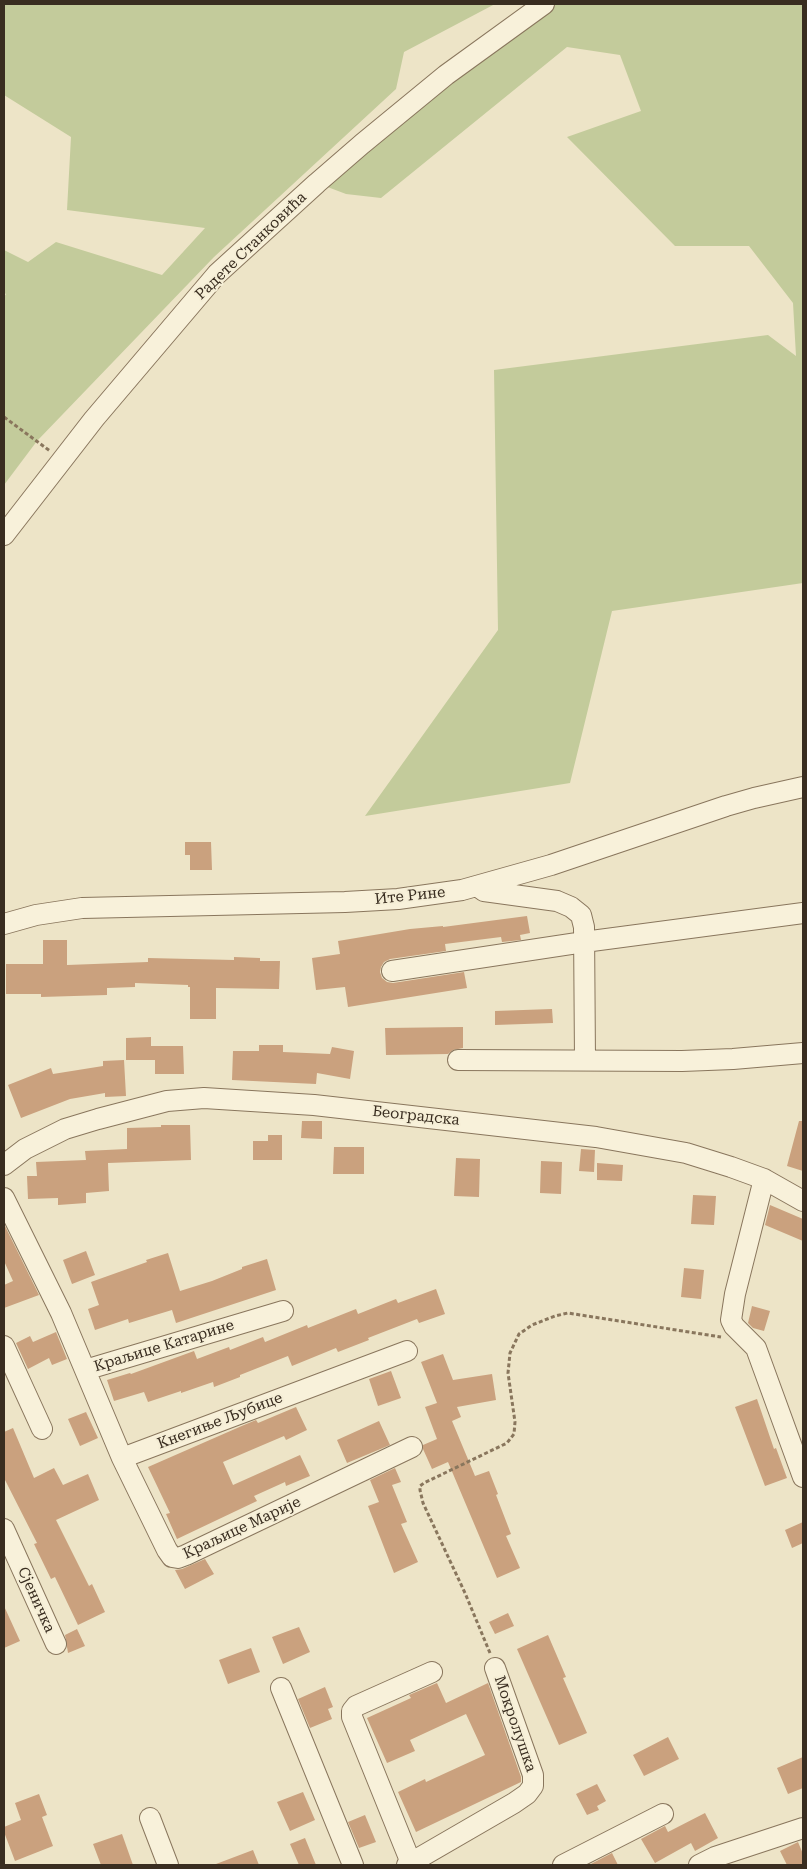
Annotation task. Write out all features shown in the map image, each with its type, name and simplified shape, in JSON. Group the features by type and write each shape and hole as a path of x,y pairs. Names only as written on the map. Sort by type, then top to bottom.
{"street":[{"name":"Радете Станковића","path":"5,531 134,370 217,274 376,132 446,75 544,4"},
{"name":"Ите Рине","path":"4,924 36,915 82,908 398,899 462,890 551,865 726,806 803,787"},
{"path":"477,886 484,891 557,901 571,906 581,915 584,927 585,1060"},
{"path":"392,971 584,942 803,913"},
{"path":"458,1060 682,1061 733,1059 803,1052"},
{"name":"Београдска","path":"4,1165 25,1149 65,1129 168,1101 204,1098 314,1105 596,1137 686,1153 749,1172 803,1202"},
{"path":"764,1179 734,1294 731,1320 734,1326 756,1348 803,1477"},
{"name":"Краљице Катарине","path":"4,1198 61,1313 85,1370 283,1311"},
{"path":"4,1346 42,1429"},
{"name":"Кнегиње Љубице","path":"122,1458 407,1351"},
{"path":"85,1370 122,1458"},
{"name":"Краљице Марије","path":"122,1458 169,1554 172,1557 178,1558 412,1447"},
{"name":"Сјеничка","path":"4,1529 56,1644"},
{"name":"Мокролушка","path":"432,1672 356,1706 352,1711 352,1717 409,1864 527,1794 533,1786 533,1774 495,1668"},
{"path":"281,1688 353,1865"},
{"path":"563,1865 663,1814"},
{"path":"150,1818 168,1865"},
{"path":"699,1865 715,1857 803,1828"}],"path":[{"path":"4,417 62,460"},
{"path":"495,1668 465,1593 423,1503 420,1486 508,1443 514,1434 508,1373 510,1353 519,1334 532,1325 568,1313 722,1337"}],"green space":[{"path":"4,4 495,4 404,52 396,89 214,257 37,441 4,485 4,297 6,294 4,293 4,250 28,262 56,242 162,275 205,228 67,210 71,137 4,95"},
{"path":"545,4 803,4 803,583 612,611 570,783 365,816 498,630 494,370 768,335 796,356 793,303 749,246 675,246 567,137 641,111 620,55 567,47 381,198 346,194 317,183"}],"building":[{"path":"185,842 211,842 212,870 190,870 190,855 185,855"},
{"path":"527,916 530,933 520,935 521,940 502,942 501,937 445,944 446,951 390,959 384,962 381,967 382,978 387,982 393,983 464,972 467,988 348,1007 345,987 316,990 312,958 340,954 338,941 410,929 443,927"},
{"path":"43,940 67,940 67,965 148,962 148,958 234,960 234,957 260,958 260,961 280,961 279,989 216,988 216,1019 190,1019 190,987 188,985 135,983 135,987 107,988 107,995 41,997 41,994 6,994 6,964 43,964"},
{"path":"552,1009 553,1023 495,1025 495,1011"},
{"path":"463,1027 463,1048 453,1050 448,1054 386,1055 385,1028"},
{"path":"151,1037 151,1046 183,1046 184,1074 155,1074 155,1060 126,1060 126,1038"},
{"path":"259,1045 283,1045 283,1052 330,1054 332,1047 354,1051 350,1079 317,1073 316,1084 232,1080 233,1051 259,1051"},
{"path":"124,1060 126,1096 105,1097 105,1093 70,1099 21,1118 8,1085 51,1068 53,1074 103,1066 103,1061"},
{"path":"302,1121 322,1121 322,1139 301,1138"},
{"path":"799,1121 803,1121 803,1171 787,1166"},
{"path":"161,1125 190,1125 191,1160 108,1163 109,1191 86,1193 86,1203 58,1205 58,1198 28,1199 27,1176 37,1176 36,1162 86,1160 85,1151 127,1149 127,1128 161,1127"},
{"path":"268,1135 282,1135 282,1160 253,1160 253,1141 268,1141"},
{"path":"334,1147 364,1147 364,1174 333,1174"},
{"path":"581,1149 595,1150 594,1172 579,1171"},
{"path":"456,1158 480,1159 479,1197 454,1196"},
{"path":"541,1161 562,1162 561,1194 540,1193"},
{"path":"597,1163 623,1165 622,1181 597,1180"},
{"path":"693,1195 716,1196 714,1225 691,1224"},
{"path":"770,1205 803,1219 803,1241 765,1225"},
{"path":"4,1224 39,1295 4,1308 4,1285 13,1281 4,1261"},
{"path":"86,1251 95,1275 72,1284 63,1260"},
{"path":"168,1253 180,1291 212,1281 242,1269 242,1267 267,1259 276,1290 176,1323 172,1310 129,1323 128,1319 95,1330 88,1309 99,1305 91,1282"},
{"path":"684,1268 704,1270 701,1299 681,1297"},
{"path":"436,1289 445,1314 419,1323 417,1319 338,1352 336,1348 292,1366 288,1356 214,1387 213,1382 148,1402 144,1392 114,1401 107,1380 131,1374 194,1351 197,1359 229,1347 230,1350 263,1337 265,1342 307,1325 308,1328 356,1309 358,1314 396,1299 398,1303"},
{"path":"752,1306 770,1311 764,1331 753,1328 748,1323"},
{"path":"56,1332 67,1359 52,1365 49,1358 28,1369 16,1343 30,1336 33,1342"},
{"path":"443,1354 453,1380 492,1374 496,1400 457,1407 461,1417 452,1421 475,1476 489,1471 511,1534 506,1536 520,1568 497,1578 448,1462 432,1469 423,1449 423,1445 437,1439 425,1407 437,1403 421,1362"},
{"path":"391,1371 401,1398 378,1406 369,1379"},
{"path":"757,1399 774,1449 776,1448 787,1478 765,1486 735,1407"},
{"path":"296,1407 307,1430 286,1440 284,1436 223,1462 233,1485 300,1455 310,1476 286,1486 285,1482 254,1496 257,1501 177,1539 166,1514 170,1513 148,1467 256,1420 258,1423"},
{"path":"86,1412 98,1438 80,1446 68,1419"},
{"path":"379,1421 390,1445 347,1463 337,1440"},
{"path":"13,1428 34,1478 54,1468 63,1485 88,1474 99,1500 56,1520 89,1586 92,1584 105,1612 78,1625 55,1577 51,1579 34,1544 37,1543 4,1478 4,1432"},
{"path":"395,1468 401,1482 392,1485 407,1522 401,1524 418,1562 394,1573 368,1506 379,1502 370,1480"},
{"path":"803,1522 803,1543 792,1548 785,1530"},
{"path":"205,1559 214,1574 185,1589 175,1570"},
{"path":"4,1606 20,1641 4,1648"},
{"path":"508,1613 514,1626 495,1634 489,1622"},
{"path":"299,1627 310,1652 283,1664 272,1637"},
{"path":"77,1629 85,1646 68,1653 65,1635"},
{"path":"548,1635 566,1677 563,1678 587,1733 559,1745 517,1649"},
{"path":"251,1648 260,1672 228,1684 219,1660"},
{"path":"437,1683 446,1703 488,1683 521,1777 521,1782 416,1832 398,1792 425,1779 426,1782 485,1755 466,1714 410,1740 415,1751 387,1763 367,1718 411,1698 409,1695"},
{"path":"325,1687 333,1707 328,1709 332,1719 310,1728 298,1699"},
{"path":"668,1737 679,1759 644,1776 633,1755"},
{"path":"803,1757 803,1788 788,1794 777,1768"},
{"path":"597,1784 606,1801 597,1806 599,1810 587,1815 576,1794"},
{"path":"303,1792 315,1820 290,1831 277,1802"},
{"path":"39,1794 47,1815 42,1817 53,1846 15,1861 4,1832 4,1827 21,1820 15,1803"},
{"path":"705,1813 718,1838 695,1851 691,1843 655,1863 641,1839 665,1826 668,1832"},
{"path":"365,1815 376,1842 359,1848 348,1822"},
{"path":"122,1834 133,1865 101,1865 93,1844"},
{"path":"305,1838 316,1865 299,1865 290,1844"},
{"path":"798,1842 803,1854 803,1865 787,1865 780,1851"},
{"path":"253,1850 259,1865 216,1864"},
{"path":"612,1853 618,1865 589,1865"}]}
